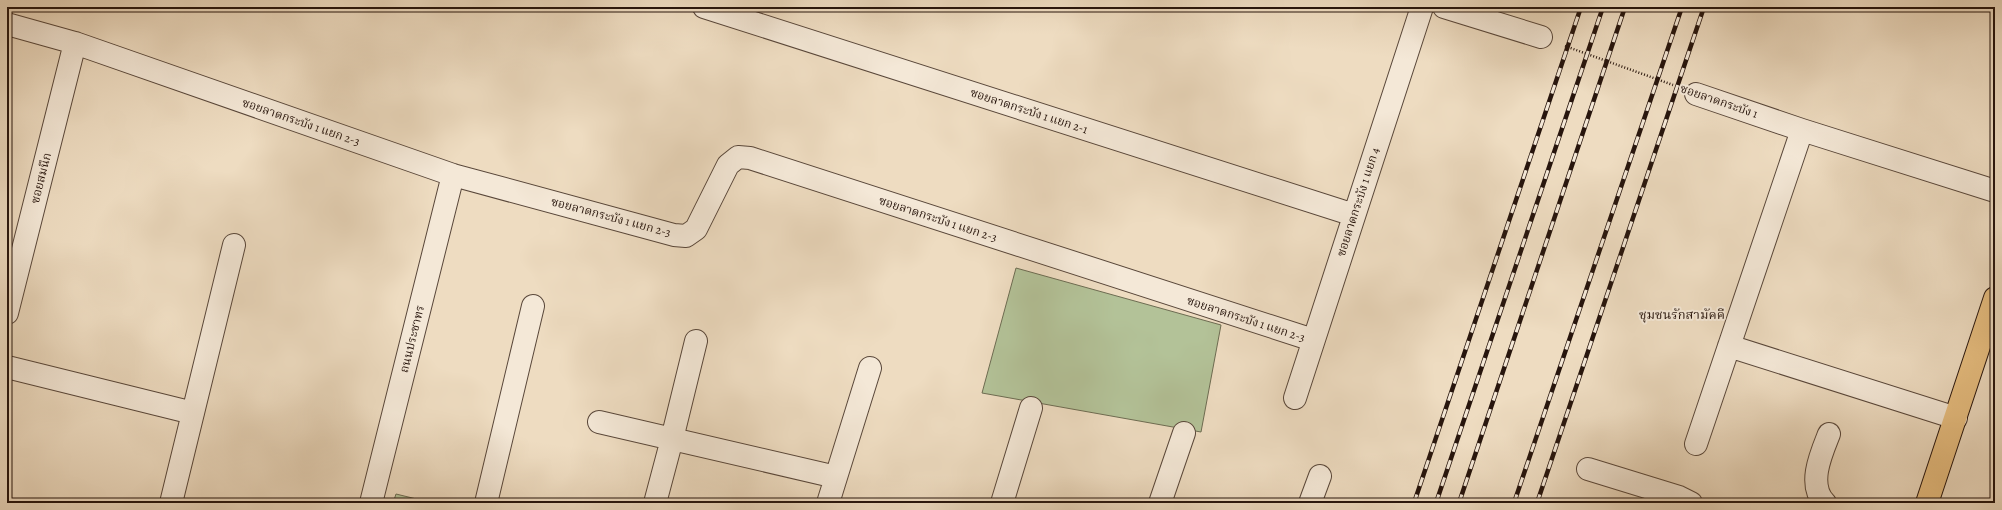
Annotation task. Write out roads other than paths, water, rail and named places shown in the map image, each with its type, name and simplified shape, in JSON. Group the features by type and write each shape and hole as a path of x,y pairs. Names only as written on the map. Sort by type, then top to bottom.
{"main road":[{"path":"1926,503 1956,418 1995,298"}],"street":[{"name":"ซอยลาดกระบัง 1 แยก 2-1","path":"704,7 1354,216"},
{"name":"ซอยลาดกระบัง 1 แยก 4","path":"1295,398 1422,7"},
{"path":"1444,7 1540,37"},
{"name":"ซอยลาดกระบัง 1 แยก 2-3","path":"7,24 75,44 453,175 667,233 686,236 696,229 728,165 738,157 750,158 1313,340"},
{"name":"ซอยสมนึก","path":"7,313 75,44"},
{"name":"ซอยลาดกระบัง 1","path":"1696,94 1802,130 1995,191"},
{"path":"1696,444 1802,130"},
{"name":"ถนนประชาทร","path":"371,503 453,175"},
{"path":"171,503 234,246"},
{"path":"486,503 533,306"},
{"path":"655,503 696,341"},
{"path":"1729,346 1956,418"},
{"path":"7,367 192,413"},
{"path":"828,503 870,368"},
{"path":"1002,503 1031,408"},
{"path":"599,422 836,477"},
{"path":"1160,503 1184,433"},
{"path":"1825,503 1820,498 1817,485 1817,465 1829,434"},
{"path":"1588,469 1680,497 1691,503"},
{"path":"1310,503 1320,476"}],"railway":[{"path":"1414,503 1581,7"},
{"path":"1436,503 1603,7"},
{"path":"1459,503 1625,7"},
{"path":"1514,503 1682,7"},
{"path":"1537,503 1704,7"}],"district":[{"name":"ชุมชนรักสามัคคี","path":"1682,314"}]}
